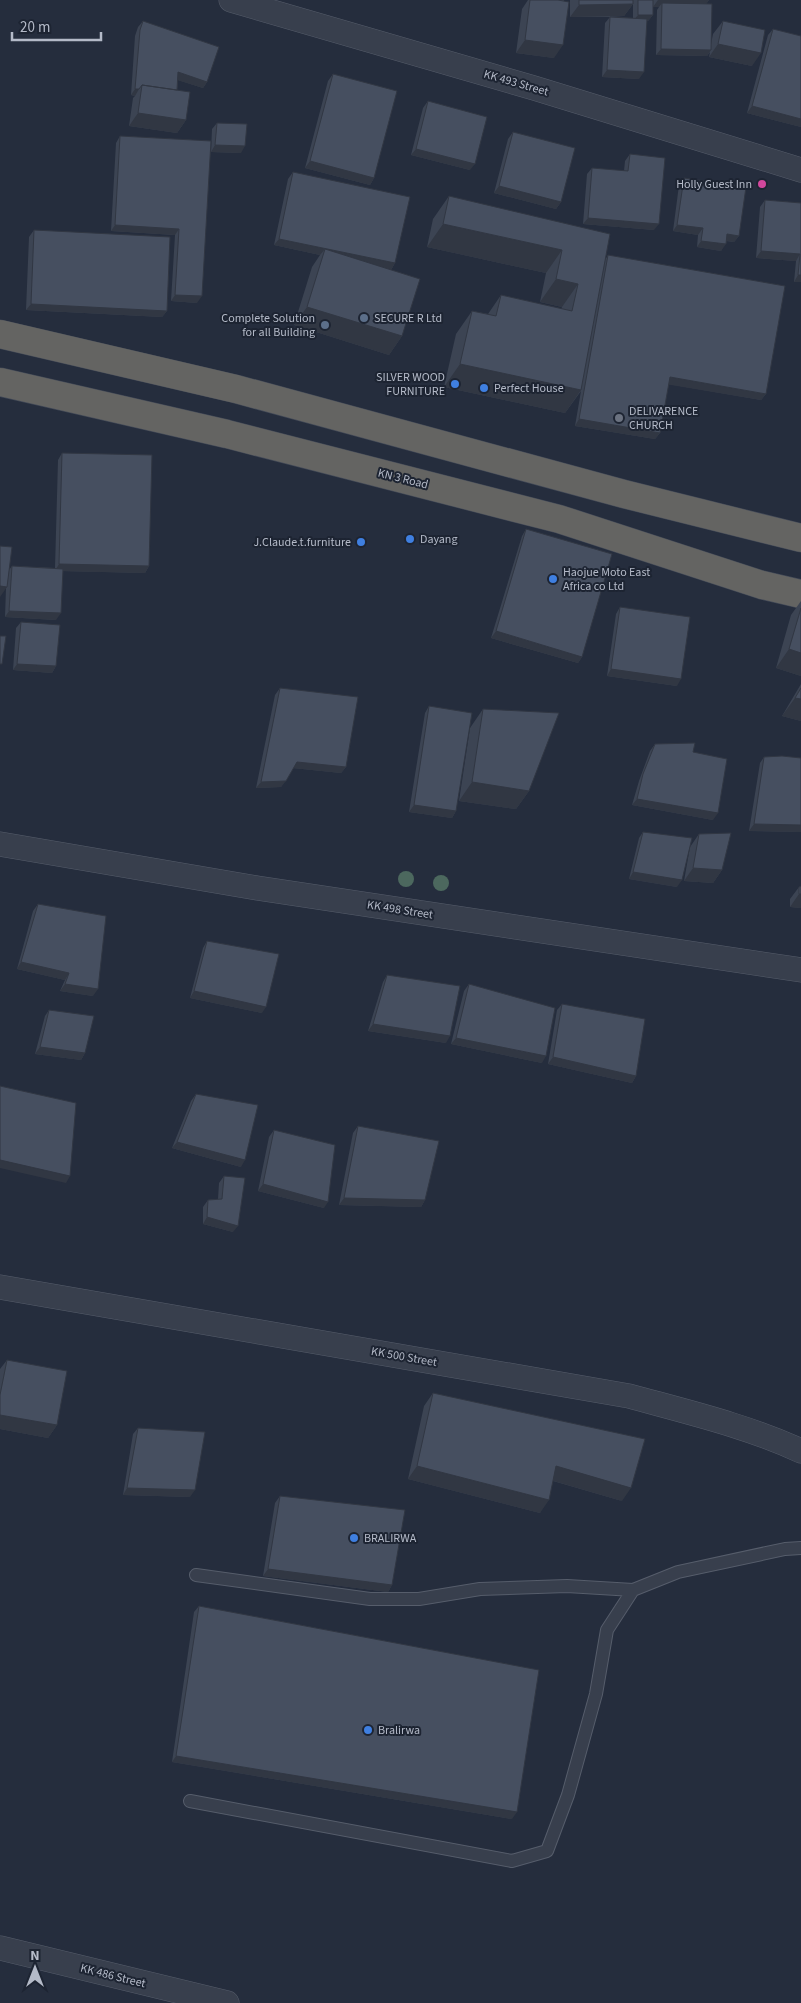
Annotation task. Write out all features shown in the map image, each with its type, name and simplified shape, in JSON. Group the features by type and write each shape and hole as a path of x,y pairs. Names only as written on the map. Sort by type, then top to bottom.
{"highway":[{"path":"0,334 236,389 614,491 801,538"},
{"name":"KN 3 Road","path":"0,382 227,434 559,519 762,585 801,594"}],"street":[{"name":"KK 493 Street","path":"231,0 534,88 801,170"},
{"name":"KK 498 Street","path":"0,844 257,888 801,970"},
{"name":"KK 500 Street","path":"0,1286 629,1396 702,1416 783,1443 801,1452"},
{"name":"KK 486 Street","path":"0,1948 227,2003"}],"lane":[{"path":"196,1575 370,1599 419,1599 490,1588 567,1586 633,1590 678,1572 785,1549 801,1548"},
{"path":"190,1801 512,1861 547,1851 568,1795 596,1694 607,1630 633,1590"}],"building":[{"path":"530,0 569,2 563,45 525,40"},
{"path":"579,0 633,0 633,4 579,5"},
{"path":"638,0 653,0 653,15 638,15"},
{"path":"662,3 712,4 711,50 661,49"},
{"path":"610,17 647,19 644,72 607,70"},
{"path":"143,21 219,47 207,82 178,72 177,90 142,85 139,89 135,89 140,30"},
{"path":"723,21 765,30 761,53 718,44"},
{"path":"773,29 801,36 801,119 752,106"},
{"path":"333,74 397,91 374,178 310,161"},
{"path":"142,85 190,92 186,120 138,113"},
{"path":"428,101 487,117 475,164 416,149"},
{"path":"217,123 247,124 245,146 215,145"},
{"path":"513,132 575,148 561,202 499,186"},
{"path":"120,136 211,141 202,296 175,295 179,229 115,225"},
{"path":"630,154 665,158 659,224 588,218 592,168 628,171"},
{"path":"293,172 410,197 395,263 279,239"},
{"path":"684,178 746,187 739,236 727,234 726,244 701,241 703,228 677,225"},
{"path":"449,196 610,234 581,390 460,364 472,311 496,316 501,295 572,311 578,284 556,279 562,250 443,224"},
{"path":"765,200 801,203 801,275 798,275 800,254 761,251"},
{"path":"34,230 170,237 167,311 31,304"},
{"path":"325,249 420,279 402,336 307,307"},
{"path":"608,255 785,286 766,394 670,377 660,433 579,419"},
{"path":"62,453 152,455 149,566 59,564"},
{"path":"526,529 612,554 582,657 496,631"},
{"path":"0,546 12,547 7,587 0,586"},
{"path":"12,566 63,569 61,613 9,611"},
{"path":"620,607 690,617 681,679 611,669"},
{"path":"801,608 801,653 789,649"},
{"path":"21,622 60,625 56,666 17,664"},
{"path":"0,636 6,636 2,664 0,664"},
{"path":"280,688 358,697 346,767 297,762 286,781 261,782"},
{"path":"801,688 801,699 795,698"},
{"path":"429,706 472,713 456,811 414,805"},
{"path":"483,709 559,713 529,791 472,782"},
{"path":"695,743 693,752 727,759 718,813 637,799 643,774 655,744"},
{"path":"764,757 801,758 801,825 754,824"},
{"path":"643,832 692,838 682,880 633,872"},
{"path":"731,833 722,870 693,868 699,834"},
{"path":"38,904 106,916 98,989 65,984 69,973 21,962"},
{"path":"207,941 279,954 266,1007 194,991"},
{"path":"387,975 460,986 450,1036 373,1024"},
{"path":"469,984 555,1008 546,1056 456,1038"},
{"path":"562,1004 645,1019 636,1076 553,1057"},
{"path":"49,1010 94,1016 85,1053 40,1047"},
{"path":"0,1086 76,1103 70,1176 0,1160"},
{"path":"196,1094 258,1105 245,1160 177,1142"},
{"path":"358,1126 439,1141 425,1200 344,1198"},
{"path":"274,1130 335,1145 328,1202 263,1184"},
{"path":"224,1176 245,1178 238,1226 207,1217 208,1200 222,1199"},
{"path":"7,1360 67,1371 57,1425 0,1415 0,1395"},
{"path":"433,1393 645,1439 631,1488 556,1466 549,1500 417,1466"},
{"path":"138,1428 205,1432 195,1490 127,1488"},
{"path":"280,1496 405,1510 392,1585 268,1569"},
{"path":"199,1606 539,1670 517,1812 176,1756"}],"place":[{"name":"Holly Guest Inn","path":"762,184"},
{"name":"SECURE R Ltd","path":"364,318"},
{"name":"Complete Solution for all Building","path":"325,325"},
{"name":"SILVER WOOD FURNITURE","path":"455,384"},
{"name":"Perfect House","path":"484,388"},
{"name":"DELIVARENCE CHURCH","path":"619,418"},
{"name":"Dayang","path":"410,539"},
{"name":"J.Claude.t.furniture","path":"361,542"},
{"name":"Haojue Moto East Africa co Ltd","path":"553,579"},
{"name":"BRALIRWA","path":"354,1538"},
{"name":"Bralirwa","path":"368,1730"}]}
